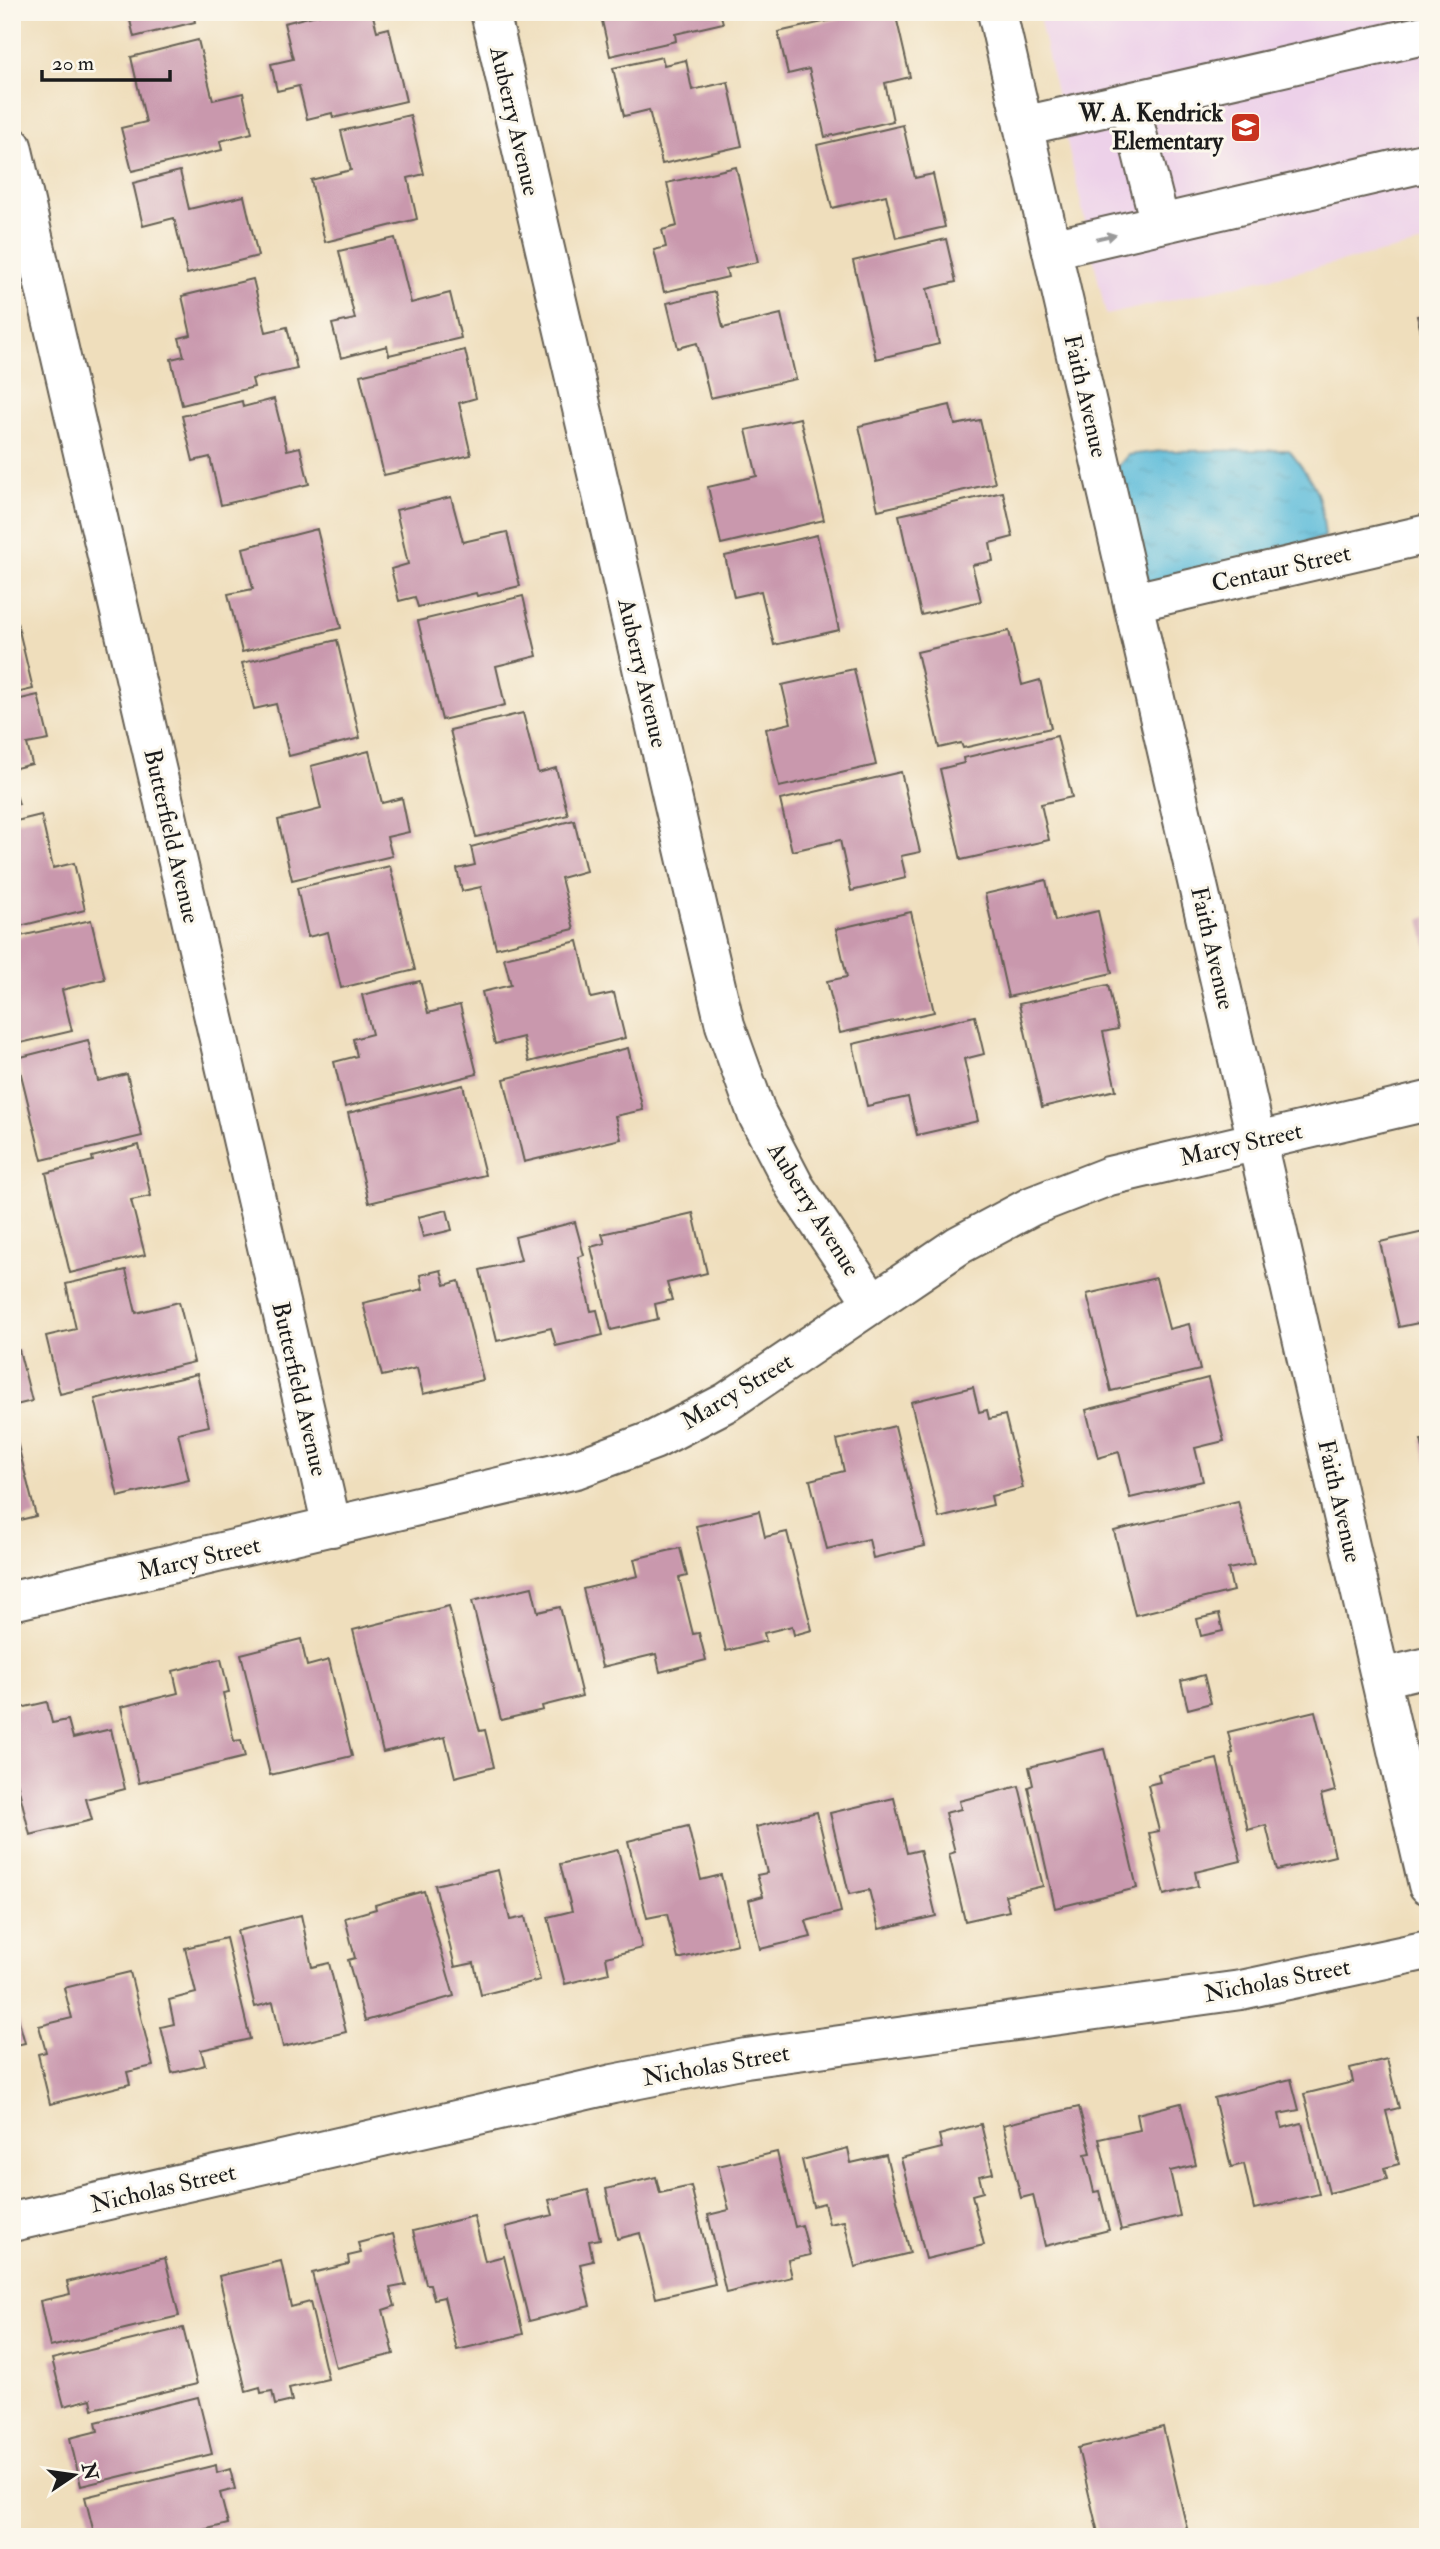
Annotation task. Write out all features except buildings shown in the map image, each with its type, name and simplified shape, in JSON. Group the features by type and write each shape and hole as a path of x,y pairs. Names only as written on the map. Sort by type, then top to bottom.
{"street":[{"name":"Auberry Avenue","path":"489,12 725,1025 757,1114 789,1175 873,1303"},
{"name":"Faith Avenue","path":"997,12 1428,1885"},
{"path":"1023,125 1428,34"},
{"path":"1129,102 1160,224"},
{"name":"Butterfield Avenue","path":"12,146 332,1527"},
{"path":"1052,249 1428,162"},
{"name":"Centaur Street","path":"1133,602 1428,534"},
{"name":"Marcy Street","path":"12,1601 576,1469 654,1440 727,1402 959,1245 1032,1206 1109,1176 1428,1101"},
{"path":"1381,1678 1428,1667"},
{"name":"Nicholas Street","path":"12,2222 613,2084 746,2058 1241,1990 1428,1950"}],"shaded area":[{"name":"W. A. Kendrick Elementary","path":"1038,12 1428,12 1428,242 1106,315"}],"water":[{"path":"1289,450 1316,490 1325,537 1150,585 1116,490 1115,470 1128,455 1162,451"}],"place":[{"name":"W. A. Kendrick Elementary","path":"1246,127"}]}
